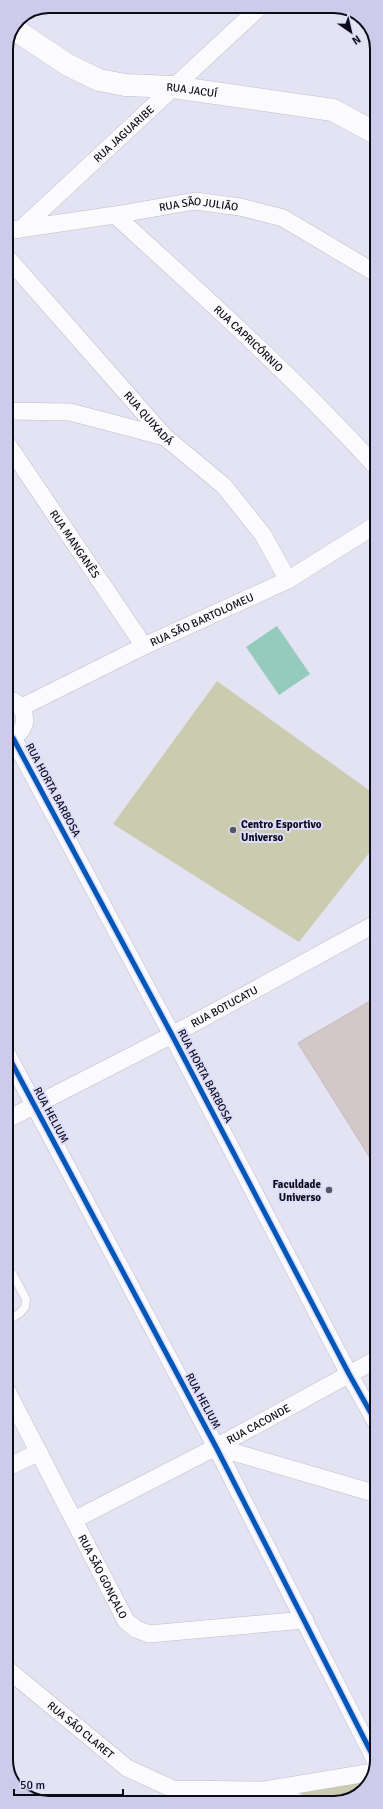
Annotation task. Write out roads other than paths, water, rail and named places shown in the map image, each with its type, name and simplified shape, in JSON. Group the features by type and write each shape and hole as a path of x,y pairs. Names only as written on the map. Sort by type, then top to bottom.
{"main road":[{"name":"RUA JACUÍ","path":"18,32 68,65 99,80 125,85 173,87 333,110 370,130"}],"street":[{"name":"RUA JAGUARIBE","path":"14,230 253,13"},
{"name":"RUA SÃO JULIÃO","path":"14,230 195,201 240,207 283,218 370,270"},
{"name":"RUA CAPRICÓRNIO","path":"115,215 236,326 340,427 370,460"},
{"name":"RUA QUIXADÁ","path":"13,264 165,437 224,486 263,535 288,580"},
{"path":"13,411 70,412 165,437"},
{"name":"RUA MANGANÊS","path":"13,452 144,646"},
{"name":"RUA SÃO BARTOLOMEU","path":"22,707 144,646 288,580 370,528"},
{"path":"13,702 22,707 25,721 19,734 13,737"},
{"name":"RUA HORTA BARBOSA","path":"13,744 172,1035 370,1412"},
{"name":"RUA BOTUCATU","path":"13,1116 172,1035 370,927"},
{"name":"RUA HELIUM","path":"13,1065 216,1447 370,1750"},
{"name":"RUA CACONDE","path":"74,1520 216,1447 370,1363"},
{"name":"RUA SÃO GONÇALO","path":"13,1403 126,1621 136,1629 149,1634 305,1620"},
{"path":"216,1447 370,1492"},
{"path":"13,1464 38,1452"},
{"name":"RUA SÃO CLARET","path":"13,1674 127,1768 173,1789 264,1790 367,1773"},
{"path":"264,1790 281,1796"}],"lane":[{"path":"13,1275 26,1299 25,1307 13,1316"}],"place":[{"name":"Centro Esportivo Universo","path":"233,830"},
{"name":"Faculdade Universo","path":"329,1190"}]}
